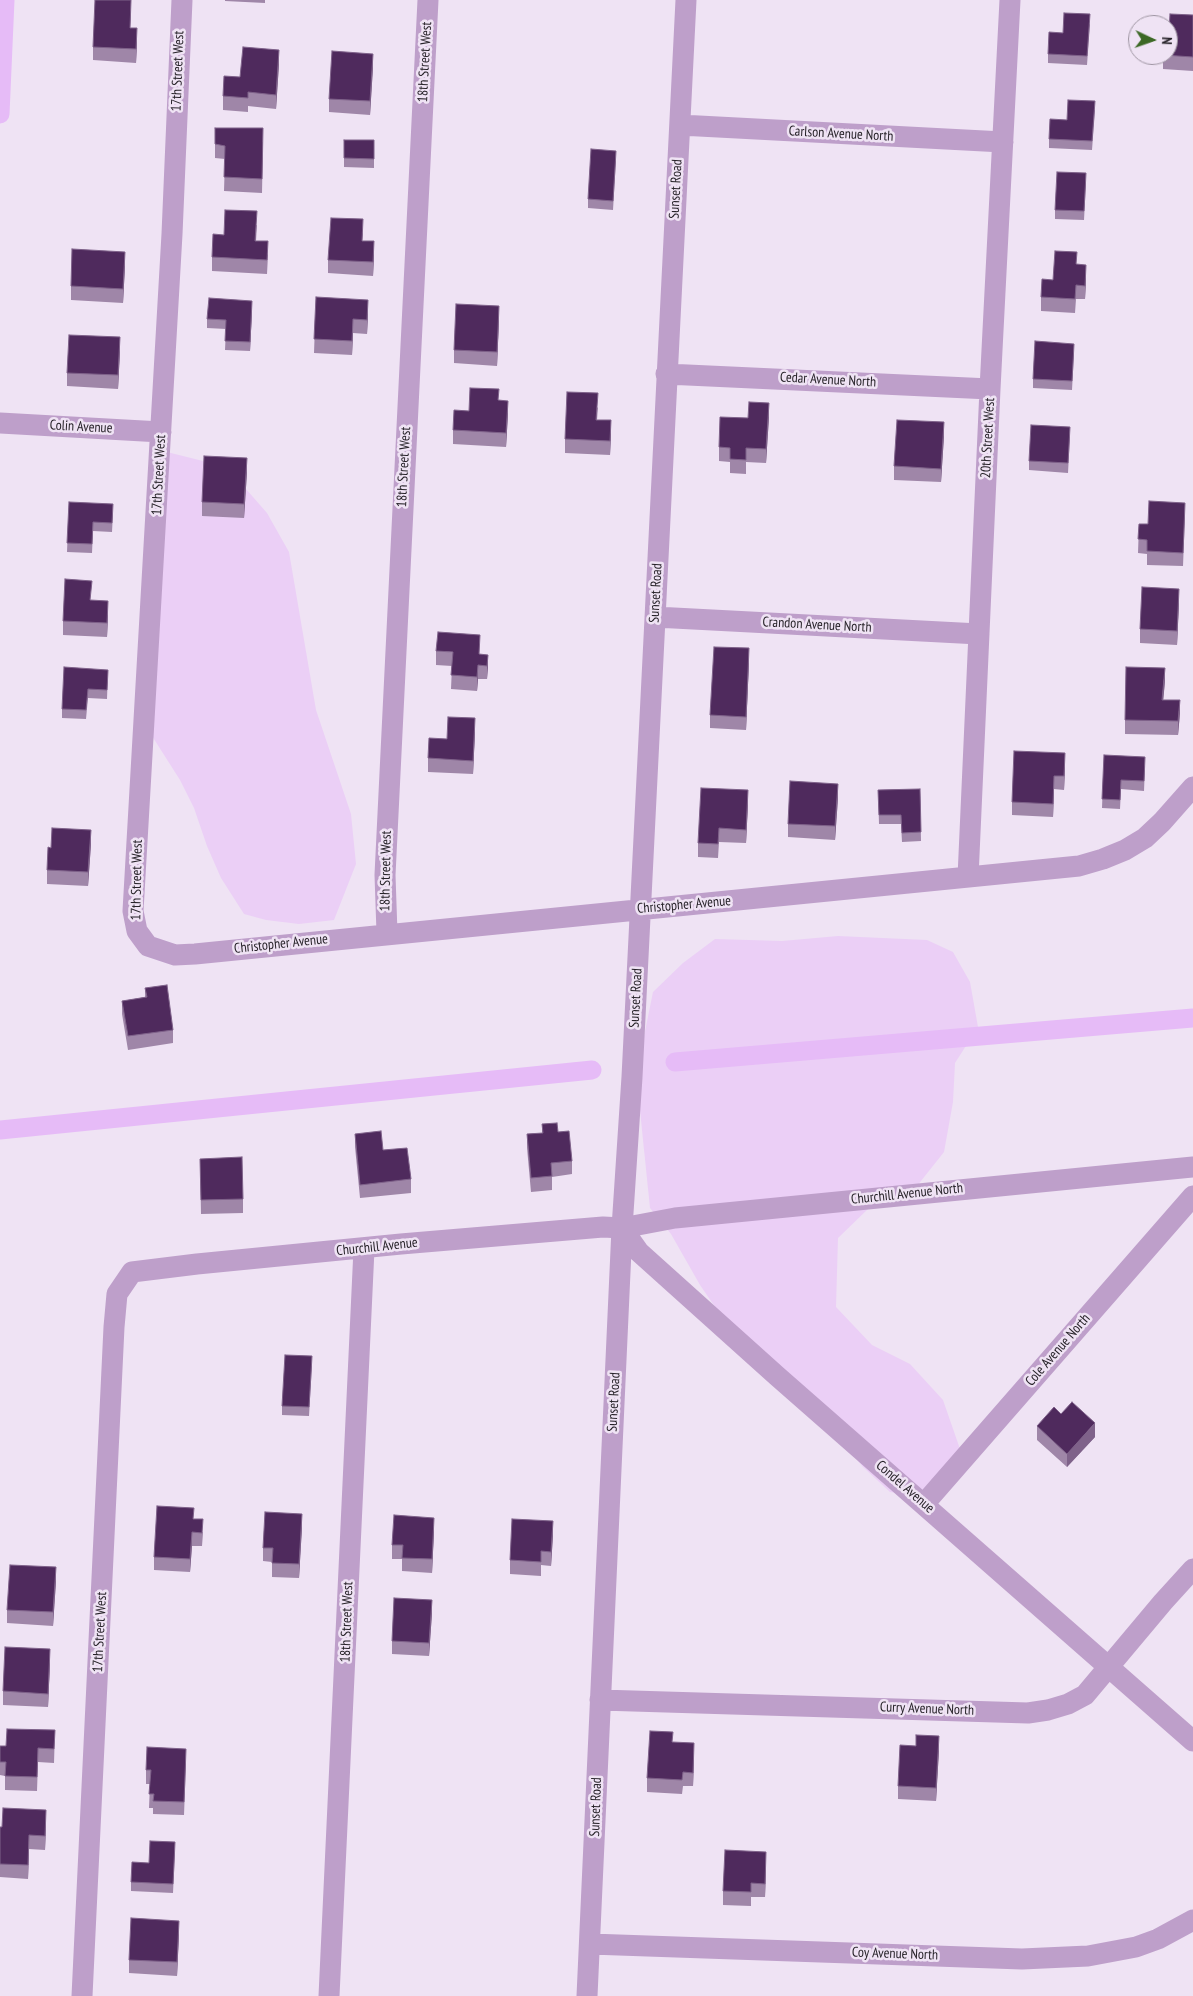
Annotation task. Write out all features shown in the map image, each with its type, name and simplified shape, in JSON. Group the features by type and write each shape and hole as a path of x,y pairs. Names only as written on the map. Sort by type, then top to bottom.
{"street":[{"name":"17th Street West","path":"148,946 136,931 133,911 161,432 182,0"},
{"name":"18th Street West","path":"387,934 385,866 428,0"},
{"name":"Sunset Road","path":"587,1996 622,1228 632,1090 686,0"},
{"name":"20th Street West","path":"968,877 978,634 1010,0"},
{"name":"Carlson Avenue North","path":"680,125 1003,142"},
{"name":"Cedar Avenue North","path":"666,374 990,388"},
{"name":"Colin Avenue","path":"0,423 161,432"},
{"name":"Crandon Avenue North","path":"655,617 978,634"},
{"name":"Christopher Avenue","path":"148,946 175,955 1079,866 1125,850 1145,838 1193,787"},
{"name":"Churchill Avenue North","path":"622,1228 675,1218 1193,1167"},
{"name":"Cole Avenue North","path":"924,1504 1193,1196"},
{"name":"Churchill Avenue","path":"132,1272 197,1264 594,1228 622,1228"},
{"name":"Condel Avenue","path":"622,1228 639,1252 776,1376 1193,1741"},
{"name":"18th Street West","path":"329,1996 364,1249"},
{"name":"17th Street West","path":"82,1996 114,1327 117,1294 132,1272"},
{"name":"Curry Avenue North","path":"600,1700 1028,1712 1055,1708 1086,1695 1108,1666 1193,1569"},
{"name":"Coy Avenue North","path":"590,1944 1012,1958 1079,1957 1112,1953 1136,1947 1158,1939 1193,1920"}],"shaded area":[{"path":"167,452 203,461 239,481 267,513 289,552 316,710 351,814 356,864 334,920 299,924 266,920 244,914 221,878 207,846 194,808 180,780 152,736"},
{"path":"838,936 927,940 953,952 970,982 978,1027 955,1063 953,1102 944,1152 917,1186 868,1209 838,1238 836,1307 872,1345 910,1364 943,1400 960,1449 924,1497 890,1492 863,1467 841,1440 735,1336 700,1285 671,1234 650,1208 638,1091 640,1056 653,992 683,963 715,939 782,941"}],"building":[{"path":"95,0 131,0 130,28 137,28 136,49 93,47"},
{"path":"1064,13 1090,14 1087,56 1048,54 1049,32 1063,33"},
{"path":"1170,14 1193,15 1193,57 1178,56 1178,15"},
{"path":"243,47 279,50 276,95 248,92 248,98 223,96 224,76 240,77"},
{"path":"332,51 373,54 370,101 329,99"},
{"path":"1068,100 1095,101 1092,141 1049,139 1050,119 1067,120"},
{"path":"215,128 263,128 262,179 224,177 225,146 215,144"},
{"path":"344,140 374,140 374,159 344,158"},
{"path":"591,149 616,151 613,201 588,199"},
{"path":"1057,172 1086,173 1084,211 1055,210"},
{"path":"225,210 257,211 255,241 268,241 267,260 212,257 213,234 224,235"},
{"path":"331,218 363,219 362,241 374,241 373,262 328,260"},
{"path":"72,249 125,252 123,289 71,286"},
{"path":"1055,251 1077,252 1076,264 1086,265 1085,286 1076,285 1075,299 1041,297 1042,279 1053,280"},
{"path":"316,297 368,300 367,320 353,319 352,341 314,339"},
{"path":"209,298 252,301 250,342 225,341 226,320 207,319"},
{"path":"456,304 499,306 497,352 454,350"},
{"path":"69,335 120,337 118,375 67,373"},
{"path":"1035,341 1074,344 1072,381 1033,379"},
{"path":"470,388 499,389 498,400 508,401 506,433 453,430 454,410 469,411"},
{"path":"567,392 598,393 596,420 611,420 610,441 565,439"},
{"path":"749,402 769,403 766,449 746,448 746,460 730,459 730,448 719,447 720,417 748,418"},
{"path":"897,420 944,422 941,469 894,466"},
{"path":"1031,425 1070,427 1068,463 1029,461"},
{"path":"204,456 247,458 244,504 202,502"},
{"path":"1149,501 1185,503 1183,553 1147,551 1147,540 1138,539 1139,524 1148,524"},
{"path":"69,502 113,504 112,523 93,522 92,544 67,543"},
{"path":"65,579 92,581 90,600 108,601 107,623 63,621"},
{"path":"1142,587 1179,589 1177,631 1140,629"},
{"path":"438,632 480,635 479,654 488,655 487,666 478,665 477,677 451,675 453,652 436,651"},
{"path":"714,647 749,648 746,717 710,715"},
{"path":"64,667 108,670 107,690 88,689 86,710 62,709"},
{"path":"1126,667 1165,668 1162,700 1180,700 1178,721 1125,720"},
{"path":"448,717 475,718 473,761 428,758 429,738 447,739"},
{"path":"1014,751 1065,753 1064,776 1054,776 1053,804 1012,802"},
{"path":"1104,755 1145,757 1144,781 1121,780 1120,800 1102,799"},
{"path":"790,781 838,784 835,826 788,824"},
{"path":"701,788 748,790 746,830 719,828 718,844 698,843"},
{"path":"920,789 921,832 902,833 901,815 879,815 878,790"},
{"path":"52,828 91,830 88,872 47,870 48,847 51,848"},
{"path":"167,985 173,1030 128,1036 122,1001 147,997 145,988"},
{"path":"557,1123 558,1132 569,1131 572,1161 551,1163 552,1176 531,1178 527,1134 543,1133 542,1124"},
{"path":"381,1131 383,1150 407,1148 411,1179 360,1185 355,1134"},
{"path":"242,1157 243,1199 201,1200 200,1159"},
{"path":"285,1355 312,1356 309,1407 282,1406"},
{"path":"1072,1402 1095,1423 1067,1454 1037,1426 1054,1407 1061,1414"},
{"path":"157,1506 194,1508 193,1519 203,1519 202,1533 192,1532 190,1559 154,1557"},
{"path":"265,1512 302,1514 299,1564 272,1563 273,1548 263,1548"},
{"path":"394,1515 434,1518 432,1559 402,1558 403,1545 392,1545"},
{"path":"512,1519 553,1521 551,1552 541,1551 541,1562 510,1560"},
{"path":"10,1565 56,1567 53,1612 7,1610"},
{"path":"394,1598 432,1600 429,1643 392,1641"},
{"path":"5,1647 50,1649 48,1694 3,1691"},
{"path":"7,1729 55,1730 54,1749 38,1748 37,1777 5,1776 6,1762 0,1762 0,1746 6,1746"},
{"path":"650,1731 673,1732 672,1742 694,1743 693,1773 683,1772 682,1780 647,1778"},
{"path":"916,1735 939,1736 936,1788 898,1786 900,1745 916,1746"},
{"path":"147,1747 186,1749 184,1802 153,1801 154,1794 149,1794 151,1770 146,1770"},
{"path":"3,1808 46,1810 45,1836 29,1835 28,1865 0,1864 0,1827 2,1827"},
{"path":"150,1841 175,1842 173,1884 131,1882 132,1862 149,1863"},
{"path":"725,1850 766,1852 765,1884 751,1883 751,1892 723,1891"},
{"path":"131,1918 179,1921 177,1962 129,1960"}],"waterway":[{"path":"0,114 5,0"},
{"path":"675,1062 1193,1018"},
{"path":"0,1130 592,1070"}]}
